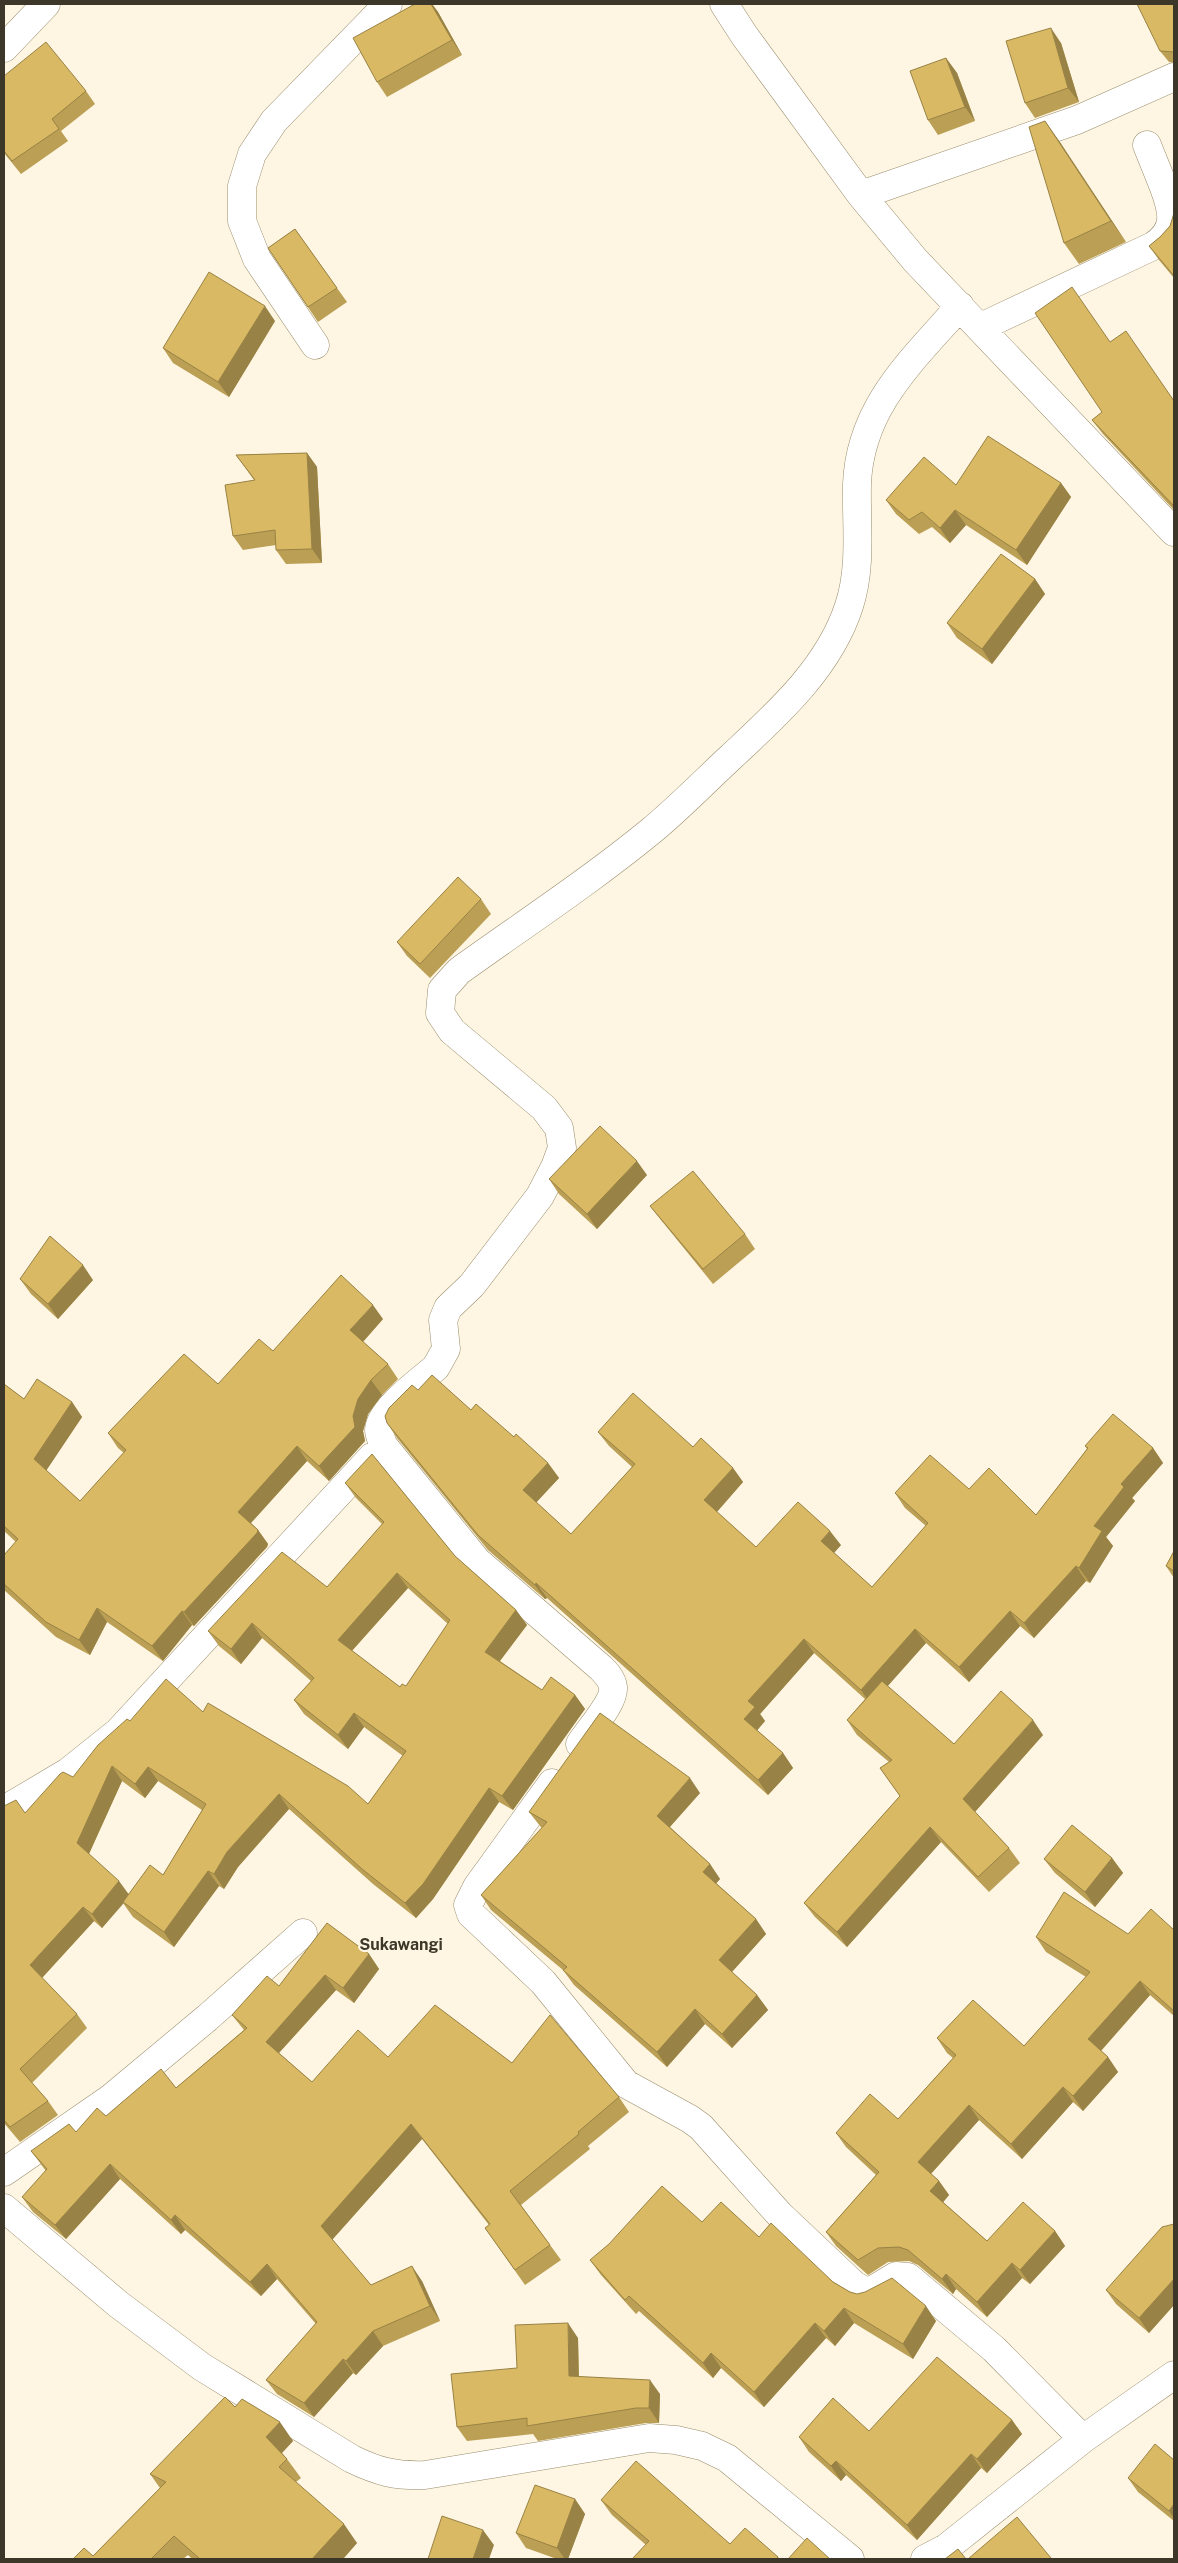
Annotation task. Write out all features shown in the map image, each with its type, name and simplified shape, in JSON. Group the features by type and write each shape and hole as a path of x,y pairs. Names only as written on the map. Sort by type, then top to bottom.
{"street":[{"path":"4,48 46,4"},
{"path":"315,345 257,259 242,221 242,186 252,154 274,121 388,4"},
{"path":"724,4 744,35 861,195 915,260 981,327 1174,532"},
{"path":"861,195 1077,120 1174,77"},
{"path":"981,327 1153,246 1167,236 1173,223 1172,209 1147,145"},
{"path":"960,306 889,387 866,431 857,482 858,550 850,605 831,647 805,683 766,724 653,830 459,972 442,990 440,1013 452,1031 544,1108 559,1128 562,1148 555,1167 540,1196 472,1285 448,1308 443,1320 446,1348 442,1359 436,1368 390,1408 382,1419 379,1431 383,1445 477,1561 601,1668 610,1678 614,1688 610,1701 477,1887 468,1905 471,1914 543,1982 626,2084 690,2118 701,2127 780,2215 854,2285 868,2293 896,2276 908,2277 994,2349 1083,2439"},
{"path":"4,1810 68,1772 118,1732 383,1445"},
{"path":"4,2172 111,2098 222,2006 303,1933"},
{"path":"4,2208 118,2304 202,2367 352,2459 376,2471 398,2476 425,2475 649,2438 676,2440 702,2446 727,2458 850,2559"},
{"path":"925,2559 946,2548 1083,2439 1174,2375"}],"building":[{"path":"415,4 431,4 452,40 377,82 353,38"},
{"path":"1137,4 1174,4 1174,52 1160,51"},
{"path":"1051,28 1068,88 1025,103 1006,41"},
{"path":"46,42 86,91 52,119 59,129 12,161 4,151 4,76"},
{"path":"946,58 965,107 928,120 910,71"},
{"path":"1045,121 1111,221 1064,243 1029,127"},
{"path":"1174,213 1174,276 1149,246 1170,226"},
{"path":"295,229 337,288 308,307 268,248"},
{"path":"209,272 265,306 218,382 163,348"},
{"path":"1072,287 1110,342 1126,331 1174,401 1174,506 1092,420 1102,412 1035,313"},
{"path":"988,436 1061,483 1016,550 955,510 940,528 922,512 909,520 886,500 924,457 956,485"},
{"path":"307,453 312,549 276,550 275,530 233,536 225,485 255,480 236,455"},
{"path":"1001,554 1035,579 982,649 947,623"},
{"path":"458,877 481,899 420,964 397,942"},
{"path":"600,1126 637,1161 587,1214 549,1179"},
{"path":"693,1171 745,1234 703,1269 650,1206"},
{"path":"50,1236 83,1265 48,1304 20,1279"},
{"path":"341,1275 373,1305 350,1330 388,1364 371,1380 358,1399 353,1416 355,1427 319,1466 297,1446 238,1512 258,1530 257,1533 184,1612 182,1611 152,1646 97,1608 79,1640 46,1622 4,1584 4,1555 18,1539 4,1526 4,1384 24,1399 37,1379 72,1402 34,1459 80,1501 126,1450 108,1433 184,1354 218,1384 259,1339 273,1351"},
{"path":"432,1375 471,1410 476,1404 514,1437 516,1434 548,1463 523,1490 571,1534 635,1464 598,1432 633,1393 693,1447 701,1438 733,1468 704,1500 756,1547 798,1502 830,1531 821,1541 872,1587 928,1523 895,1493 930,1455 969,1489 989,1468 1036,1515 1088,1448 1085,1446 1113,1414 1153,1448 1121,1484 1124,1487 1094,1526 1102,1531 1079,1568 1076,1566 1024,1623 1010,1611 959,1667 915,1629 861,1690 804,1639 748,1701 755,1707 744,1719 783,1753 758,1780 536,1583 535,1585 478,1535 387,1423 385,1416 389,1408 412,1385 418,1390"},
{"path":"372,1454 455,1556 516,1610 485,1652 542,1690 551,1677 575,1695 502,1796 489,1788 423,1884 405,1903 362,1869 279,1794 227,1852 214,1874 208,1871 164,1932 123,1902 150,1865 163,1875 206,1804 148,1767 135,1784 112,1766 77,1843 119,1881 92,1914 83,1907 30,1965 77,2014 20,2069 48,2101 10,2127 4,2120 4,1806 16,1800 25,1813 60,1774 63,1772 73,1777 98,1745 127,1719 130,1721 166,1679 203,1712 208,1703 348,1786 368,1804 406,1751 354,1713 338,1735 294,1700 314,1678 252,1623 231,1649 208,1631 282,1552 327,1587 384,1522 345,1483","holes":["397,1573 450,1620 406,1686 402,1684 400,1687 338,1640"]},
{"path":"1174,1551 1174,1571 1166,1566"},
{"path":"882,1681 954,1744 1001,1691 1033,1720 963,1799 1009,1848 978,1877 930,1827 837,1932 804,1903 900,1796 880,1768 892,1760 847,1720"},
{"path":"600,1713 690,1778 657,1816 710,1864 703,1872 756,1919 719,1960 757,1995 722,2034 695,2009 657,2052 563,1970 567,1967 481,1895 547,1822 529,1812"},
{"path":"1072,1825 1112,1858 1085,1892 1044,1859"},
{"path":"1064,1892 1128,1934 1151,1909 1174,1930 1174,2011 1140,1981 1088,2039 1108,2057 1073,2096 1063,2087 1011,2144 969,2105 918,2162 939,2181 930,2191 987,2241 1023,2202 1055,2231 1020,2270 1012,2263 977,2302 946,2274 942,2279 908,2250 899,2247 878,2248 858,2260 826,2232 879,2172 836,2133 870,2094 898,2119 956,2055 937,2038 973,2000 1024,2046 1090,1972 1036,1937"},
{"path":"327,1923 369,1954 343,1988 325,1975 266,2042 312,2082 358,2030 388,2057 435,2005 512,2063 550,2015 619,2097 578,2132 579,2134 510,2191 550,2245 515,2270 485,2228 490,2224 411,2124 321,2226 371,2285 412,2266 430,2306 373,2331 346,2361 343,2359 304,2403 266,2380 317,2322 267,2264 250,2282 175,2215 171,2220 110,2164 55,2225 22,2197 47,2169 31,2151 69,2124 76,2132 97,2108 106,2116 161,2069 176,2088 247,2028 232,2015 267,1976 279,1986"},
{"path":"662,2186 702,2222 721,2202 759,2237 771,2223 833,2282 850,2292 857,2294 865,2292 892,2278 926,2306 903,2344 844,2308 824,2331 815,2323 754,2392 711,2353 703,2363 629,2296 625,2300 590,2260 609,2244"},
{"path":"1174,2224 1174,2279 1139,2318 1106,2290 1162,2227"},
{"path":"568,2323 569,2376 650,2380 649,2408 636,2408 527,2426 527,2418 457,2427 451,2374 517,2368 515,2325"},
{"path":"937,2357 1012,2420 977,2459 971,2454 907,2525 836,2461 831,2466 799,2437 833,2398 869,2431"},
{"path":"225,2397 235,2407 242,2399 280,2422 266,2437 287,2459 279,2467 344,2524 312,2559 200,2559 174,2536 151,2559 73,2559 84,2548 93,2556 166,2482 150,2474"},
{"path":"1155,2444 1174,2460 1174,2504 1169,2511 1128,2478"},
{"path":"636,2461 730,2544 745,2528 778,2557 776,2559 632,2559 649,2541 601,2500"},
{"path":"535,2485 575,2499 557,2548 516,2533"},
{"path":"442,2516 483,2530 473,2559 428,2559"},
{"path":"1017,2517 1050,2559 968,2559"},
{"path":"807,2538 830,2559 788,2559"},
{"path":"958,2549 966,2559 945,2559"}],"district":[{"name":"Sukawangi","path":"401,1944"}]}
